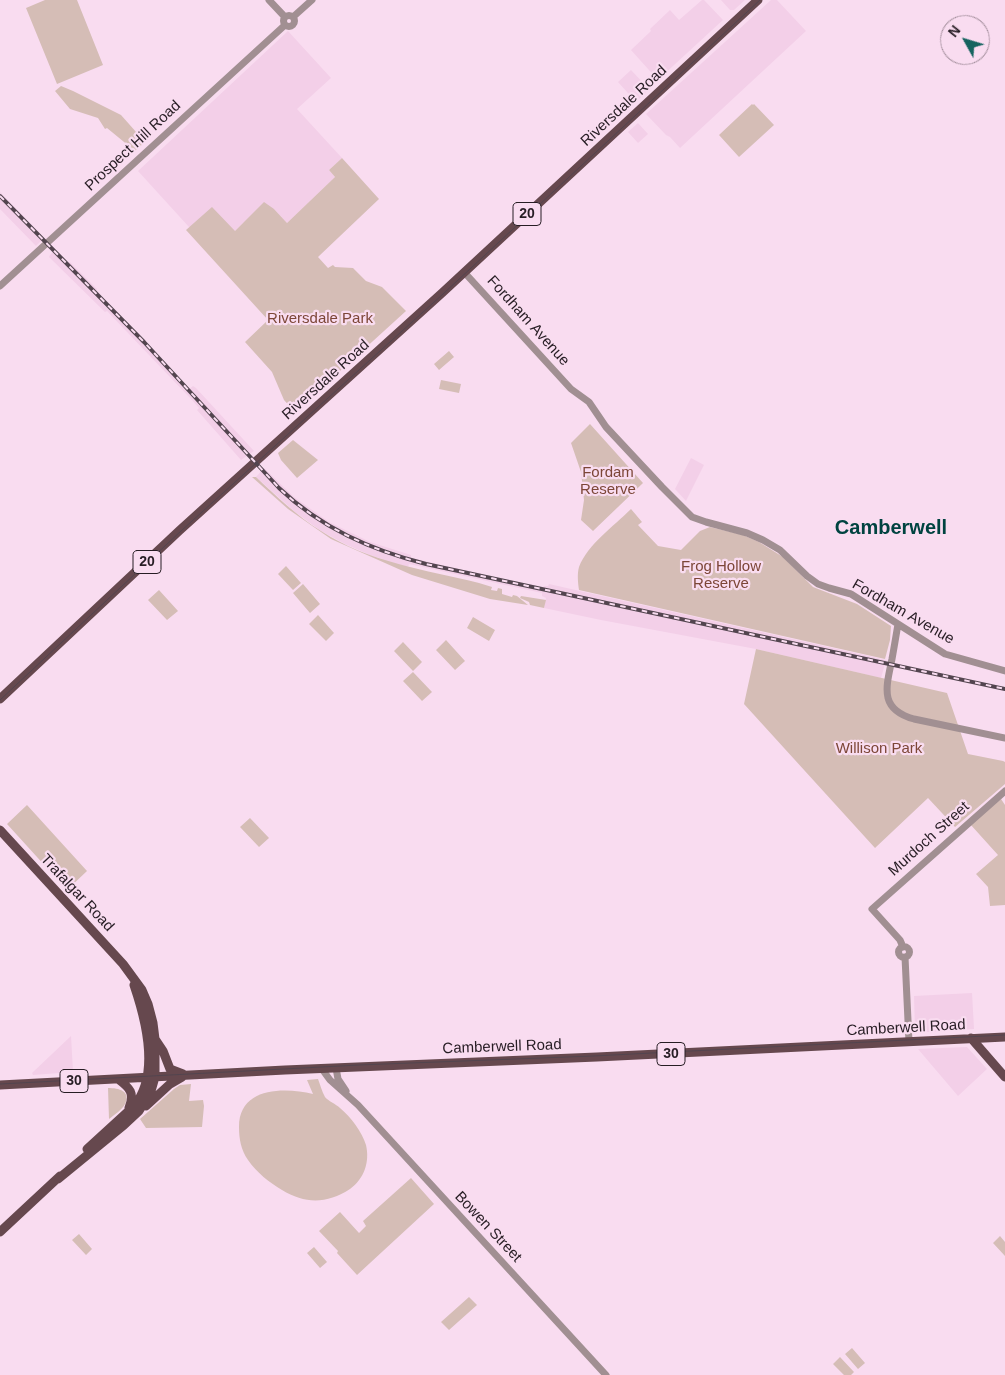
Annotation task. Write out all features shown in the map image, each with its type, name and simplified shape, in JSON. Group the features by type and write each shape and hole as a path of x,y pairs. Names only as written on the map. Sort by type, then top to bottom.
{"main road":[{"name":"Riversdale Road","path":"0,699 180,530 464,272 758,0"},
{"name":"Trafalgar Road","path":"0,830 111,951 142,990 148,1004 155,1039 151,1077"},
{"name":"Trafalgar Road","path":"132,978 146,1026 151,1077"},
{"name":"Camberwell Road","path":"0,1085 1005,1037"},
{"path":"971,1038 1005,1077"},
{"path":"155,1039 163,1051 170,1069 185,1076"},
{"path":"58,1179 148,1105 170,1084 185,1076"},
{"path":"0,1232 58,1179 140,1099 151,1077"},
{"path":"139,1111 151,1091 151,1077"},
{"path":"118,1079 128,1086 131,1094 131,1103 128,1111"}],"street":[{"path":"270,0 288,19"},
{"name":"Prospect Hill Road","path":"0,286 288,19 312,0"},
{"name":"Fordham Avenue","path":"464,272 572,389 576,396 588,406 596,419 606,426 663,489 692,517 754,535 780,550 818,584 851,594 948,655 1005,671"},
{"path":"900,626 886,690 889,701 894,709 904,716 914,719 1005,738"},
{"name":"Murdoch Street","path":"909,1042 905,957 909,955 910,950 903,947 900,940 872,909 1005,791"},
{"name":"Bowen Street","path":"336,1068 338,1079 350,1097"},
{"name":"Bowen Street","path":"322,1069 330,1080 350,1097 606,1375"}],"shaded area":[{"path":"702,0 723,20 657,79 631,50 670,10 679,20"},
{"path":"721,0 745,0 734,10 730,10"},
{"path":"771,0 777,0 806,31 680,148 646,114"},
{"path":"288,31 331,78 297,109 342,158 329,170 335,177 287,223 274,209 243,223 234,232 189,227 138,171"},
{"path":"631,70 649,89 636,102 618,82"},
{"path":"638,123 648,134 638,143 628,132"},
{"path":"0,192 44,238 36,246 0,209"},
{"path":"55,250 97,289 96,291 189,389 193,386 196,388 254,451 241,460 197,410 199,408 192,400 107,311 105,312 49,257"},
{"path":"691,458 704,465 686,501 675,489"},
{"path":"264,468 294,497 329,522 370,542 411,555 411,558 543,588 549,584 886,660 881,678 756,649 544,608 546,598 542,596 542,593 409,564 408,567 370,555 321,531 295,512 256,477"},
{"path":"972,993 974,1029 928,1032 918,1032 915,1030 914,996"},
{"path":"71,1036 73,1072 33,1075 32,1073"},
{"path":"967,1047 987,1069 958,1096 918,1049"}],"green space":[{"path":"45,0 77,0 103,65 57,84 26,8"},
{"path":"61,86 121,115 145,142 135,151 107,128 105,129 98,118 70,109 55,91"},
{"path":"752,104 774,125 739,157 719,135"},
{"name":"Riversdale Park","path":"342,158 379,199 318,257 328,268 333,265 335,267 353,268 366,281 382,287 406,311 295,412 284,400 272,372 245,342 268,320 186,230 212,207 235,231 264,202 274,209 287,223 335,177 329,170"},
{"path":"449,351 454,357 439,370 434,364"},
{"path":"441,380 461,384 459,393 439,389"},
{"name":"Fordam Reserve","path":"590,424 643,483 593,531 581,520 584,500 581,472 571,443"},
{"path":"293,440 318,460 297,478 281,460 278,453"},
{"path":"252,477 256,477 304,519 339,542 398,564 479,583 492,587 491,590 497,591 498,588 502,589 502,594 512,597 513,595 517,596 528,605 490,599 412,575 331,539 288,509"},
{"name":"Frog Hollow Reserve","path":"631,509 642,522 638,525 658,546 681,550 700,531 710,527 743,535 759,542 783,557 813,587 857,604 891,626 890,640 885,659 579,590 578,570 588,551"},
{"path":"286,566 301,583 293,590 278,574"},
{"path":"303,584 320,604 310,613 293,593"},
{"path":"159,590 178,611 167,620 148,600"},
{"path":"521,596 546,600 544,608 530,605 529,602 520,598"},
{"path":"318,615 334,633 326,641 309,624"},
{"path":"473,617 495,630 489,641 467,628"},
{"path":"446,640 465,661 455,670 436,650"},
{"path":"403,642 422,662 413,671 394,651"},
{"name":"Willison Park","path":"756,649 947,693 968,754 1005,762 1005,784 955,827 928,798 875,848 744,704"},
{"path":"413,672 432,692 422,701 403,681"},
{"path":"1001,799 1005,805 1005,905 990,906 988,887 976,874 998,855 970,824"},
{"path":"27,805 87,871 67,890 7,824"},
{"path":"250,818 269,838 259,847 240,827"},
{"path":"318,1079 325,1097 344,1112 359,1130 366,1145 367,1158 365,1170 350,1189 324,1200 308,1200 291,1195 272,1184 259,1173 244,1152 240,1140 239,1127 241,1114 246,1104 255,1097 277,1091 313,1094 307,1080"},
{"path":"191,1084 189,1101 203,1100 202,1127 146,1128 140,1119 174,1089 180,1085"},
{"path":"108,1088 123,1091 126,1096 124,1106 109,1119"},
{"path":"411,1178 434,1204 357,1275 319,1231 340,1212 359,1233 366,1226 363,1221"},
{"path":"79,1234 92,1249 86,1255 72,1240"},
{"path":"1000,1236 1005,1242 1005,1256 993,1243"},
{"path":"314,1247 327,1262 320,1268 307,1253"},
{"path":"469,1297 477,1305 449,1330 441,1322"},
{"path":"852,1348 865,1363 858,1369 845,1354"},
{"path":"840,1357 854,1372 851,1375 844,1375 833,1364"}],"tram line":[{"path":"0,700 181,531 443,294 760,0"},
{"path":"0,1084 1005,1035"}],"railway":[{"path":"0,196 144,342 279,488 312,515 348,536 386,552 426,564 1005,689"}],"district":[{"name":"Camberwell","path":"891,528"}]}
